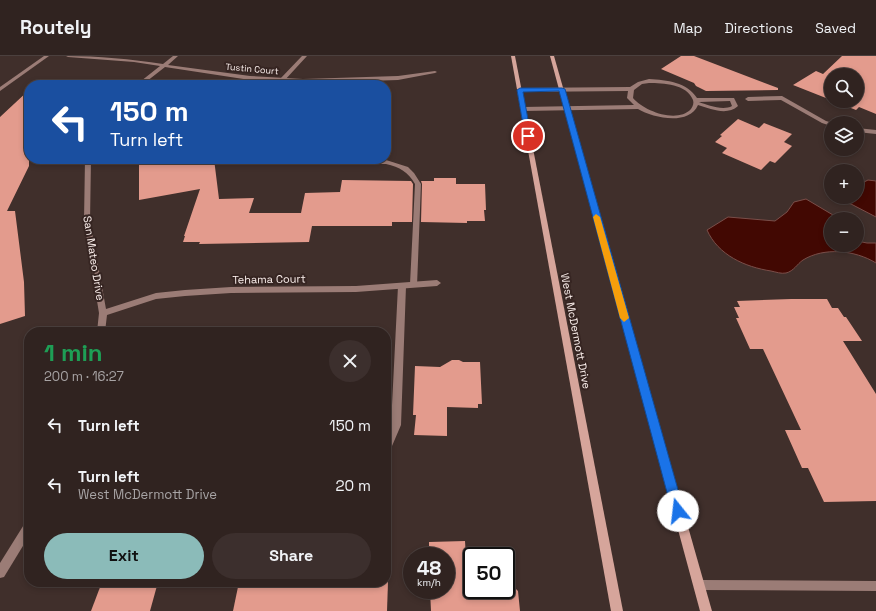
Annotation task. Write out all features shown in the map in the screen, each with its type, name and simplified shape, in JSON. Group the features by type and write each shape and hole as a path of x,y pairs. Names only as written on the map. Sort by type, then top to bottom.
{"main road":[{"name":"West McDermott Drive","path":"513,56 617,611"},
{"path":"552,56 706,611"}],"street":[{"path":"0,89 47,56"},
{"name":"Tustin Court","path":"68,56 93,57 164,65 262,80"},
{"path":"145,80 176,56"},
{"path":"284,80 305,56"},
{"name":"Tustin Court","path":"335,80 398,78 435,72"},
{"path":"520,90 631,89 640,83 648,81 668,83 686,90 692,94 696,101 694,109 690,113 673,116 654,114 638,107 523,109"},
{"path":"631,89 630,98 638,107"},
{"path":"748,99 782,98 824,122"},
{"path":"732,99 735,106 727,110 696,101 732,99"},
{"path":"864,131 876,132"},
{"path":"391,163 399,165 411,172 418,184 414,284"},
{"name":"San Mateo Drive","path":"88,164 87,221 103,313 102,327"},
{"name":"Tehama Court","path":"103,313 156,296 185,293 231,290 356,289 438,283"},
{"path":"391,438 396,425 402,286"},
{"path":"0,573 24,535"},
{"path":"698,585 876,586"}],"shaded area":[{"path":"868,180 876,181 876,217 851,204 864,204 864,182"},
{"path":"806,199 828,212 824,212 824,252 830,252 811,256 803,260 789,272 778,273 742,263 725,253 712,239 707,230 728,217 775,221 787,212 794,202"},
{"path":"864,242 876,243 876,263 859,255 840,252 864,252"}],"building":[{"path":"681,56 694,56 778,88 778,90 706,91 696,86 694,83 661,69"},
{"path":"842,56 876,56 876,114 861,108 864,108 864,68 829,68"},
{"path":"816,71 824,73 824,97 793,85"},
{"path":"24,95 24,164 29,164 29,166 7,211 15,211 24,282 25,316 0,324 0,117"},
{"path":"738,119 759,128 764,123 792,134 784,142 792,146 775,163 770,161 761,170 722,153 727,148 715,142 722,136 720,135"},
{"path":"139,164 215,164 219,199 254,198 249,213 301,213 305,193 340,192 342,180 411,181 413,184 412,222 392,222 392,226 312,226 309,242 199,244 200,242 183,242 200,189 139,200"},
{"path":"434,178 456,178 456,184 485,184 485,221 467,221 467,223 421,222 421,181 434,181"},
{"path":"827,299 832,308 838,308 844,317 846,317 862,341 843,341 876,394 876,501 824,502 808,468 802,468 785,430 801,430 763,349 750,349 736,318 739,318 734,307 740,307 737,301"},
{"path":"452,360 459,360 463,362 480,362 482,404 478,404 478,408 447,407 447,436 414,435 416,415 413,415 415,366 440,367"},
{"path":"465,541 465,547 463,547 463,599 515,599 515,588 518,591 520,611 431,611 430,599 455,599 455,547 429,547 429,542"},
{"path":"100,587 157,587 150,611 91,611"},
{"path":"238,587 388,587 387,611 233,611"}],"slow traffic":[{"path":"596,217 624,318"}],"route":[{"path":"528,136 520,90 562,89 678,511"}]}
